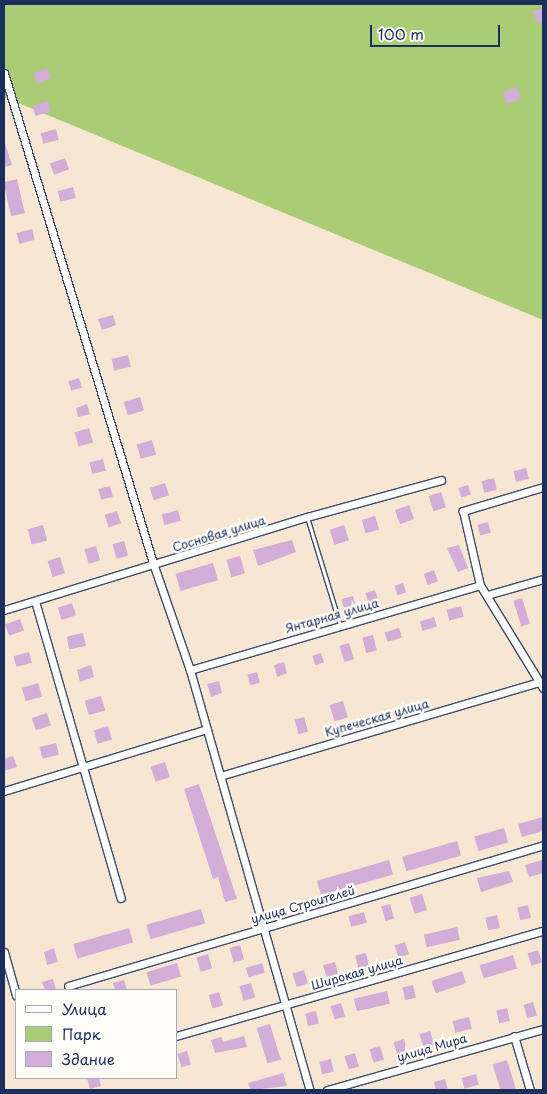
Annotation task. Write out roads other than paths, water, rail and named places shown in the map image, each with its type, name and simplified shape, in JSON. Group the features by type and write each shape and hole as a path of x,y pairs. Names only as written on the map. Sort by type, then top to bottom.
{"street":[{"path":"4,73 154,566 190,670 310,1090"},
{"name":"Сосновая улица","path":"4,610 154,566 307,517 441,480"},
{"path":"541,685 480,585 463,511 543,487"},
{"path":"487,595 543,579"},
{"name":"Янтарная улица","path":"190,670 480,585"},
{"path":"35,601 121,898"},
{"name":"Купеческая улица","path":"220,776 541,685"},
{"path":"4,791 207,729"},
{"name":"улица Строителей","path":"68,986 543,845"},
{"name":"Широкая улица","path":"178,1035 543,931"},
{"path":"4,952 15,991"},
{"name":"улица Мира","path":"327,1090 543,1029"},
{"path":"514,1036 530,1090"}],"lane":[{"path":"307,517 340,626"}]}
